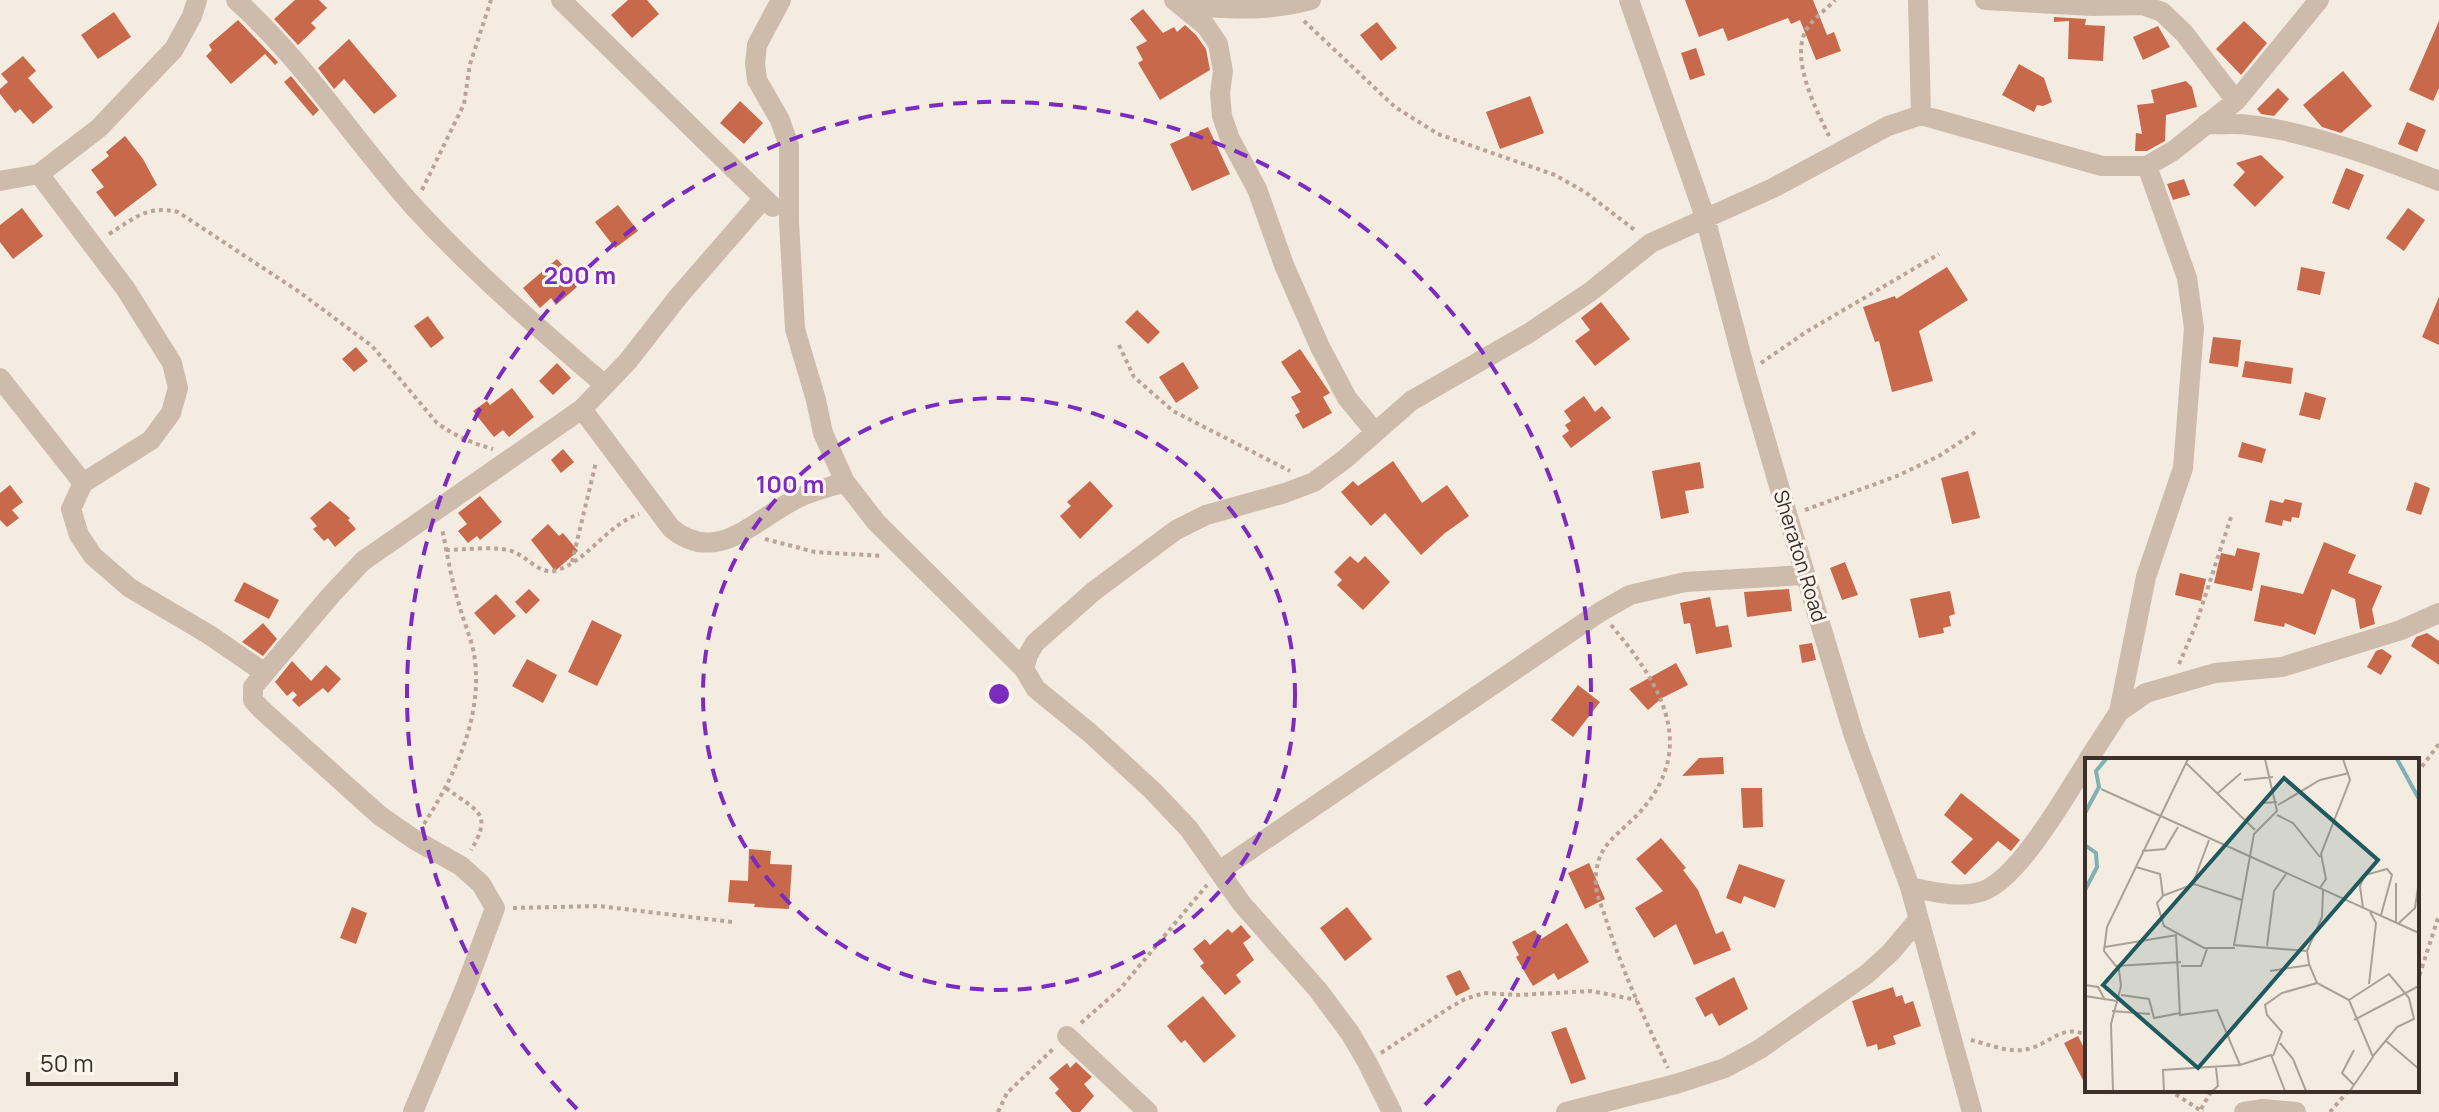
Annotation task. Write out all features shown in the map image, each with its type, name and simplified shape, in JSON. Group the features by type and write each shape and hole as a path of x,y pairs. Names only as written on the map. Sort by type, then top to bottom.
{"street":[{"path":"0,181 39,174 99,128 174,49 197,0"},
{"path":"236,0 334,106 415,207 546,335 605,385"},
{"path":"561,0 789,222"},
{"path":"781,0 757,45 757,80 780,120 789,146 789,222 795,329 823,433 845,482 876,522 911,559 1024,669 1036,689 1090,733 1189,829 1242,904 1318,990 1367,1062 1392,1112"},
{"path":"1178,3 1221,9 1289,7 1311,0"},
{"name":"Sheraton Road","path":"1629,0 1705,217 1746,373 1805,575 1854,736 1910,887 1972,1112"},
{"path":"1918,0 1921,115"},
{"path":"1985,0 2093,6 2143,5 2162,12 2184,33 2236,101"},
{"path":"1024,669 1035,643 1094,591 1176,530 1206,515 1314,482 1411,401 1529,333 1590,292 1651,243 1773,188 1888,126 1921,115 2102,166 2147,166 2173,151 2236,101 2319,0"},
{"path":"1178,3 1206,26 1218,44 1223,71 1220,93 1222,116 1230,139 1257,189 1284,265 1320,347 1347,398 1375,432"},
{"path":"2206,124 2249,125 2288,132 2439,181"},
{"path":"2090,758 2119,712 2146,577 2183,468 2194,328 2187,278 2147,166"},
{"path":"39,174 125,288 172,363 178,388 171,413 151,440 83,483 71,509 79,535 93,556 130,588 208,634 265,673"},
{"path":"413,1112 495,908 481,884 461,866 379,815 261,709 253,700 253,687 363,561 582,409 764,198"},
{"path":"0,378 83,483"},
{"path":"582,409 671,528 684,539 698,544 721,541 744,532 798,498 845,482"},
{"path":"1219,871 1600,612 1630,595 1685,582 1805,575"},
{"path":"2119,712 2146,693 2169,684 2215,673 2282,667 2401,630 2439,613"},
{"path":"1910,887 1956,895 1984,891 2011,872 2085,766"},
{"path":"1566,1112 1676,1084 1725,1068 1760,1049 1867,974 1918,920"},
{"path":"1067,1036 1148,1112"},
{"path":"2244,1112 2263,1109 2296,1112"}],"path":[{"path":"415,207 464,104 470,64 491,0"},
{"path":"1835,0 1807,29 1802,52 1805,81 1838,154"},
{"path":"1289,7 1395,107 1438,134 1555,175 1585,192 1651,243"},
{"path":"89,242 101,239 151,210 161,208 178,212 298,291 372,346 437,423 450,433 469,442 515,455"},
{"path":"1746,373 1806,332 1939,254"},
{"path":"1119,345 1134,377 1173,411 1314,482"},
{"path":"1788,517 1897,476 1939,456 1977,431"},
{"path":"572,562 602,434"},
{"path":"446,550 502,548 515,552 542,570 555,571 572,562 617,525 657,509"},
{"path":"415,840 446,788 466,741 476,675 475,658 457,600 439,510"},
{"path":"2169,684 2195,627 2232,514"},
{"path":"744,532 815,552 911,559"},
{"path":"1600,612 1646,669 1657,687 1668,720 1669,756 1663,779 1651,800 1630,824 1610,840 1598,861 1596,888 1618,958 1676,1084"},
{"path":"2419,770 2439,744"},
{"path":"446,788 478,813 483,821 483,830 461,866"},
{"path":"998,1112 1007,1093 1120,989 1219,871"},
{"path":"495,908 599,906 732,922"},
{"path":"2419,977 2439,915"},
{"path":"1367,1062 1449,1008 1484,993 1519,995 1591,991 1637,1000"},
{"path":"1949,1035 2026,1050 2069,1030 2085,1035"},
{"path":"2172,1092 2202,1111 2211,1092"},
{"path":"2330,1112 2347,1092"}],"building":[{"path":"295,0 319,0 327,8 311,23 316,28 298,45 274,19"},
{"path":"628,0 647,0 659,14 632,38 611,15"},
{"path":"1685,0 1813,0 1827,35 1834,32 1841,51 1816,60 1800,20 1791,24 1788,18 1728,41 1723,28 1699,37"},
{"path":"1143,9 1163,33 1174,27 1177,32 1185,25 1196,35 1206,49 1210,70 1160,100 1138,63 1143,60 1136,47 1147,41 1130,19"},
{"path":"114,12 131,37 98,59 81,35"},
{"path":"2054,17 2086,19 2085,25 2105,26 2103,61 2068,59 2069,21 2054,22"},
{"path":"238,20 278,62 275,65 265,54 231,84 206,56 212,50 209,45"},
{"path":"2244,21 2267,43 2241,75 2216,49"},
{"path":"2439,21 2439,88 2433,101 2409,90"},
{"path":"1377,22 1397,48 1381,61 1360,35"},
{"path":"2158,26 2170,47 2143,60 2133,37"},
{"path":"349,39 397,96 374,114 344,79 334,89 318,68"},
{"path":"1696,48 1705,75 1690,80 1681,53"},
{"path":"23,56 36,71 28,78 53,107 33,124 20,109 15,113 0,94 0,89 8,82 1,74"},
{"path":"2019,64 2044,78 2052,102 2037,105 2034,112 2002,95"},
{"path":"2343,71 2372,106 2341,133 2322,127 2303,105"},
{"path":"291,76 319,110 313,116 284,82"},
{"path":"2186,81 2192,87 2197,107 2166,115 2165,141 2147,151 2135,151 2136,133 2142,134 2137,105 2154,103 2151,90"},
{"path":"2278,88 2289,99 2274,116 2261,114 2257,109"},
{"path":"1530,96 1544,133 1500,149 1486,112"},
{"path":"740,101 763,123 744,144 720,123"},
{"path":"2407,122 2426,130 2417,152 2398,144"},
{"path":"1208,127 1230,174 1192,191 1170,144"},
{"path":"125,136 143,159 157,185 115,217 96,192 104,187 91,170 109,156 106,152"},
{"path":"2261,155 2284,177 2255,207 2233,185 2245,172 2236,163"},
{"path":"2346,168 2364,175 2349,210 2332,203"},
{"path":"2184,179 2190,195 2173,200 2167,184"},
{"path":"618,205 638,231 615,248 595,222"},
{"path":"22,208 43,236 13,259 0,242 0,225"},
{"path":"2408,208 2425,220 2404,251 2386,238"},
{"path":"557,259 574,278 571,281 577,287 556,305 551,298 540,308 523,288"},
{"path":"1947,267 1968,300 1919,331 1933,381 1892,392 1879,341 1875,342 1863,307 1895,296 1896,299"},
{"path":"2301,267 2325,272 2320,295 2297,290"},
{"path":"2439,297 2439,345 2422,337"},
{"path":"1601,302 1630,339 1595,366 1575,341 1590,330 1581,318"},
{"path":"1137,310 1160,332 1148,344 1125,322"},
{"path":"428,316 444,338 431,348 414,326"},
{"path":"2213,337 2241,340 2238,367 2209,363"},
{"path":"356,347 368,361 354,372 342,359"},
{"path":"1300,349 1330,393 1323,397 1332,413 1303,429 1295,415 1300,412 1291,397 1301,392 1281,362"},
{"path":"2245,361 2293,368 2291,384 2242,377"},
{"path":"1183,362 1199,388 1176,403 1159,377"},
{"path":"557,363 571,378 553,395 539,381"},
{"path":"512,388 534,417 509,437 503,430 494,437 473,411 487,401 490,405"},
{"path":"2305,392 2326,398 2320,420 2299,415"},
{"path":"1584,396 1595,412 1602,406 1611,418 1571,448 1562,436 1569,431 1565,425 1571,421 1564,411"},
{"path":"2242,442 2266,449 2262,463 2238,457"},
{"path":"563,449 574,462 561,473 551,460"},
{"path":"1393,461 1422,503 1447,485 1469,516 1421,555 1385,513 1371,526 1341,492 1353,481 1358,486"},
{"path":"1700,462 1704,488 1685,491 1689,513 1661,519 1652,471"},
{"path":"1968,471 1980,518 1952,524 1941,478"},
{"path":"1090,481 1113,506 1080,539 1060,516 1071,506 1067,502"},
{"path":"2415,482 2430,488 2421,515 2406,510"},
{"path":"10,485 23,502 12,510 19,518 7,527 0,520 0,493"},
{"path":"480,496 502,522 480,540 477,536 468,543 458,531 467,524 458,513"},
{"path":"2285,499 2302,503 2299,518 2292,517 2291,522 2283,520 2282,526 2265,522 2270,500 2283,503"},
{"path":"330,501 350,518 348,520 356,529 335,547 328,538 324,541 313,529 317,526 310,518"},
{"path":"548,524 559,536 563,533 578,551 555,571 531,540"},
{"path":"2324,542 2356,555 2348,573 2382,586 2372,609 2375,624 2360,629 2355,599 2332,589 2315,635 2285,623 2284,627 2254,621 2261,585 2303,594"},
{"path":"2237,548 2260,553 2252,591 2214,583 2221,553 2235,556"},
{"path":"1350,556 1358,563 1365,556 1390,582 1363,610 1337,585 1342,580 1334,572"},
{"path":"1845,562 1858,595 1842,600 1830,568"},
{"path":"2180,573 2206,579 2201,601 2175,595"},
{"path":"244,582 279,600 269,619 234,601"},
{"path":"529,589 540,600 526,614 515,602"},
{"path":"1789,589 1792,611 1747,617 1744,592"},
{"path":"1950,591 1955,614 1949,616 1951,626 1943,628 1944,633 1919,638 1910,599"},
{"path":"496,594 516,616 494,635 474,613"},
{"path":"1710,597 1716,627 1728,625 1732,647 1696,654 1690,623 1684,624 1680,603"},
{"path":"592,620 622,635 597,686 568,672"},
{"path":"263,623 277,639 263,656 242,642"},
{"path":"2427,633 2439,641 2439,665 2411,646 2416,637"},
{"path":"1812,643 1816,660 1802,663 1799,645"},
{"path":"2382,649 2392,656 2381,675 2367,667 2376,651"},
{"path":"527,659 557,675 543,703 512,686"},
{"path":"292,661 311,681 326,665 341,679 328,693 323,688 299,707 292,700 297,695 293,691 287,696 275,682"},
{"path":"1676,663 1688,685 1662,698 1648,710 1629,689"},
{"path":"1578,685 1600,702 1573,737 1551,720"},
{"path":"1723,757 1724,774 1682,776 1699,758"},
{"path":"1741,788 1762,788 1763,827 1743,828"},
{"path":"1961,793 2020,840 2011,851 1998,841 1965,875 1951,862 1973,839 1944,815"},
{"path":"1661,838 1686,868 1683,870 1698,890 1716,934 1723,931 1731,950 1694,965 1676,924 1654,938 1635,908 1663,891 1636,859"},
{"path":"749,849 771,851 770,864 792,865 789,909 728,902 730,880 748,881"},
{"path":"1589,863 1605,899 1585,909 1568,873"},
{"path":"1739,864 1785,880 1775,908 1744,896 1741,904 1726,898"},
{"path":"352,907 367,913 356,944 340,938"},
{"path":"1347,907 1372,939 1345,961 1320,928"},
{"path":"1567,923 1589,962 1558,980 1554,973 1533,986 1516,957 1519,955 1512,942 1535,930 1541,939"},
{"path":"1241,925 1251,937 1243,943 1254,960 1236,975 1241,982 1225,995 1200,966 1204,963 1193,949 1205,939 1210,945 1228,929 1232,933"},
{"path":"1460,970 1470,989 1456,996 1446,976"},
{"path":"1734,977 1748,1009 1719,1026 1712,1013 1705,1017 1695,998"},
{"path":"1893,987 1896,997 1902,995 1905,1004 1913,1001 1921,1026 1893,1036 1896,1044 1878,1050 1877,1044 1867,1047 1852,1001"},
{"path":"1203,996 1236,1036 1204,1063 1185,1040 1181,1043 1167,1026"},
{"path":"1566,1027 1586,1079 1571,1084 1551,1032"},
{"path":"2078,1036 2085,1050 2085,1084 2064,1043"},
{"path":"1076,1062 1092,1077 1084,1084 1094,1096 1080,1112 1072,1112 1055,1093 1059,1089 1049,1078 1067,1063 1070,1068"}]}
